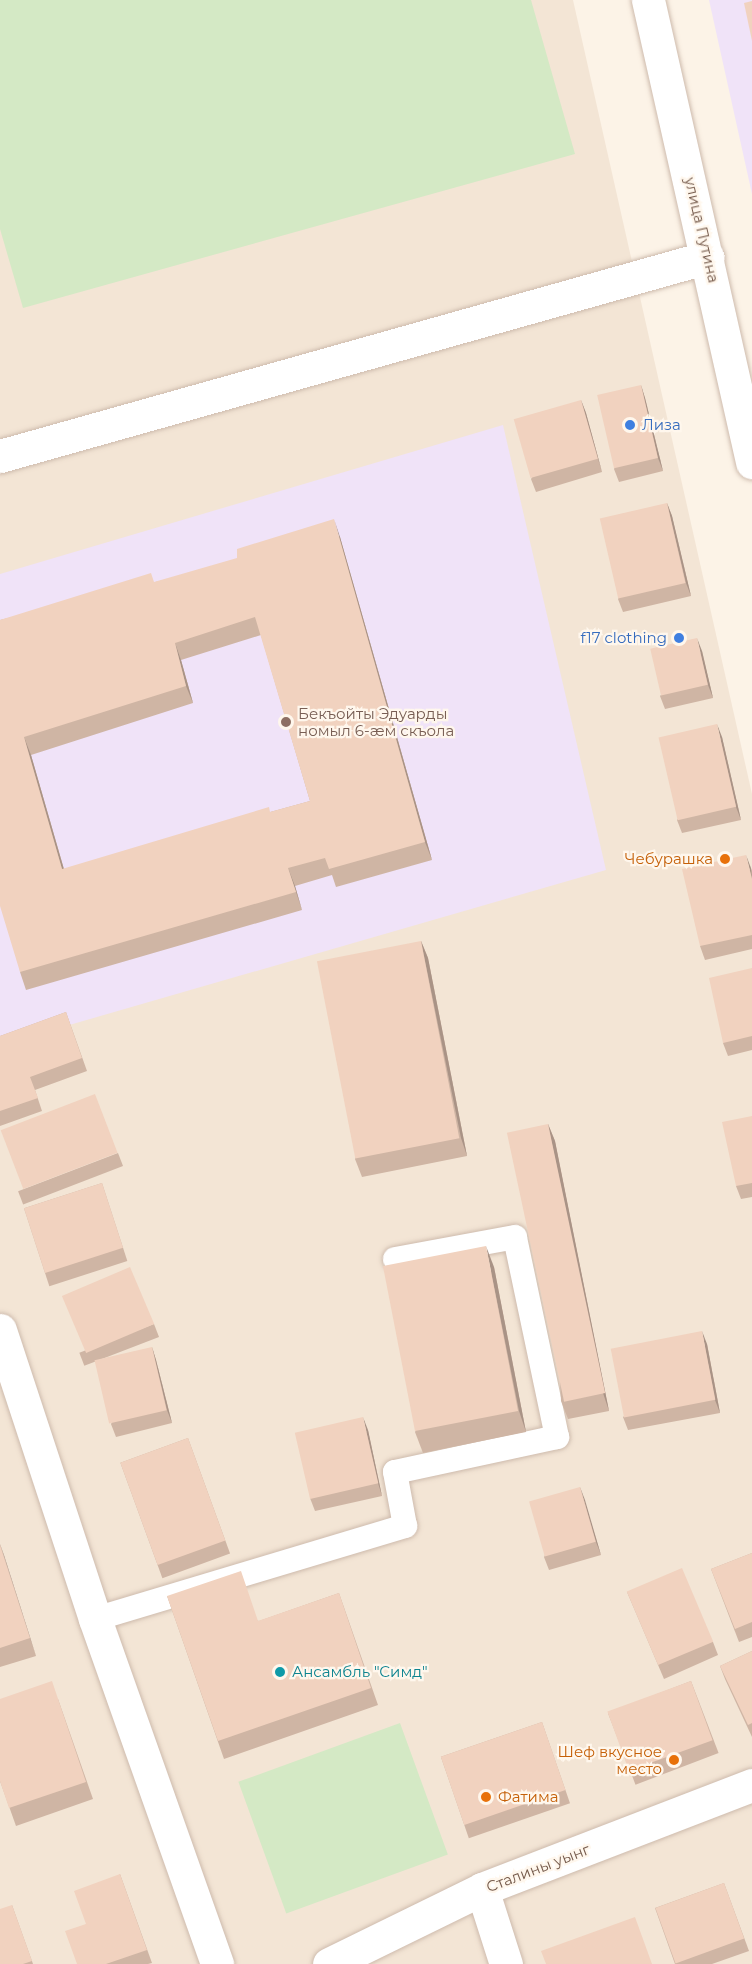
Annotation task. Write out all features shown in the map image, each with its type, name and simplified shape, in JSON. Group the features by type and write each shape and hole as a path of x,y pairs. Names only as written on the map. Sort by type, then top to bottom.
{"street":[{"name":"улица Путина","path":"648,0 708,256 752,462"},
{"path":"0,456 708,256"},
{"path":"0,1330 95,1619 217,1964"},
{"name":"Сталины уынг","path":"329,1964 482,1889 752,1785"},
{"path":"482,1889 506,1964"}],"lane":[{"path":"95,1619 405,1526 395,1472 557,1437 515,1237 394,1259"}],"shaded area":[{"path":"0,0 573,0 752,794 752,1964 0,1964"},
{"path":"709,0 752,0 752,194"},
{"name":"Бекъойты Эдуарды номыл 6-æм скъола","path":"503,425 606,870 0,1045 0,574"}],"green space":[{"path":"0,0 531,0 575,154 23,308 0,229"},
{"path":"400,1723 448,1855 286,1913 238,1782"}],"building":[{"path":"752,1 752,41 744,3"},
{"path":"641,385 658,458 614,468 597,395"},
{"path":"581,400 598,459 531,478 514,419"},
{"path":"667,503 685,583 618,598 600,519"},
{"path":"334,519 425,842 329,869 325,858 288,868 296,892 20,972 0,906 0,620 151,573 154,582 237,558 237,549","holes":["255,617 310,801 270,812 269,807 62,869 24,737 186,686 175,643"]},
{"path":"697,638 708,685 661,696 650,649"},
{"path":"717,724 736,807 678,820 659,737"},
{"path":"746,855 752,879 752,935 700,946 682,869"},
{"path":"421,941 459,1138 355,1159 317,961"},
{"path":"752,968 752,1036 723,1043 709,978"},
{"path":"66,1012 82,1058 30,1077 38,1098 0,1111 0,1036"},
{"path":"95,1094 118,1153 23,1189 1,1130"},
{"path":"752,1116 752,1183 736,1186 722,1122"},
{"path":"548,1124 605,1393 564,1402 507,1133"},
{"path":"102,1183 123,1248 45,1273 24,1208"},
{"path":"486,1246 518,1411 415,1431 383,1266"},
{"path":"130,1267 154,1324 86,1353 62,1296"},
{"path":"702,1331 715,1400 624,1417 611,1349"},
{"path":"152,1347 167,1410 109,1424 95,1360"},
{"path":"363,1417 378,1483 310,1499 295,1433"},
{"path":"188,1438 225,1540 158,1565 120,1463"},
{"path":"580,1487 596,1542 545,1556 529,1502"},
{"path":"0,1545 30,1638 0,1648"},
{"path":"752,1553 752,1622 735,1629 711,1569"},
{"path":"682,1568 713,1642 658,1665 627,1591"},
{"name":"Ансамбль \"Симд\"","path":"241,1571 258,1621 339,1593 371,1688 218,1741 167,1596"},
{"path":"752,1651 752,1723 748,1725 720,1666"},
{"path":"52,1681 86,1782 9,1808 0,1781 0,1699"},
{"path":"691,1681 713,1740 629,1771 607,1711"},
{"path":"542,1722 565,1790 464,1825 441,1757"},
{"path":"120,1874 147,1950 106,1964 77,1964 65,1931 86,1924 74,1891"},
{"path":"724,1883 744,1938 676,1963 655,1908"},
{"path":"12,1905 32,1961 23,1964 0,1964 0,1909"},
{"path":"635,1917 652,1964 546,1964 541,1951"}],"place":[{"name":"Лиза","path":"630,425"},
{"name":"f17 clothing","path":"679,638"},
{"name":"Бекъойты Эдуарды номыл 6-æм скъола","path":"286,722"},
{"name":"Чебурашка","path":"725,859"},
{"name":"Ансамбль \"Симд\"","path":"280,1672"},
{"name":"Шеф вкусное место","path":"674,1760"},
{"name":"Фатима","path":"486,1797"}]}
